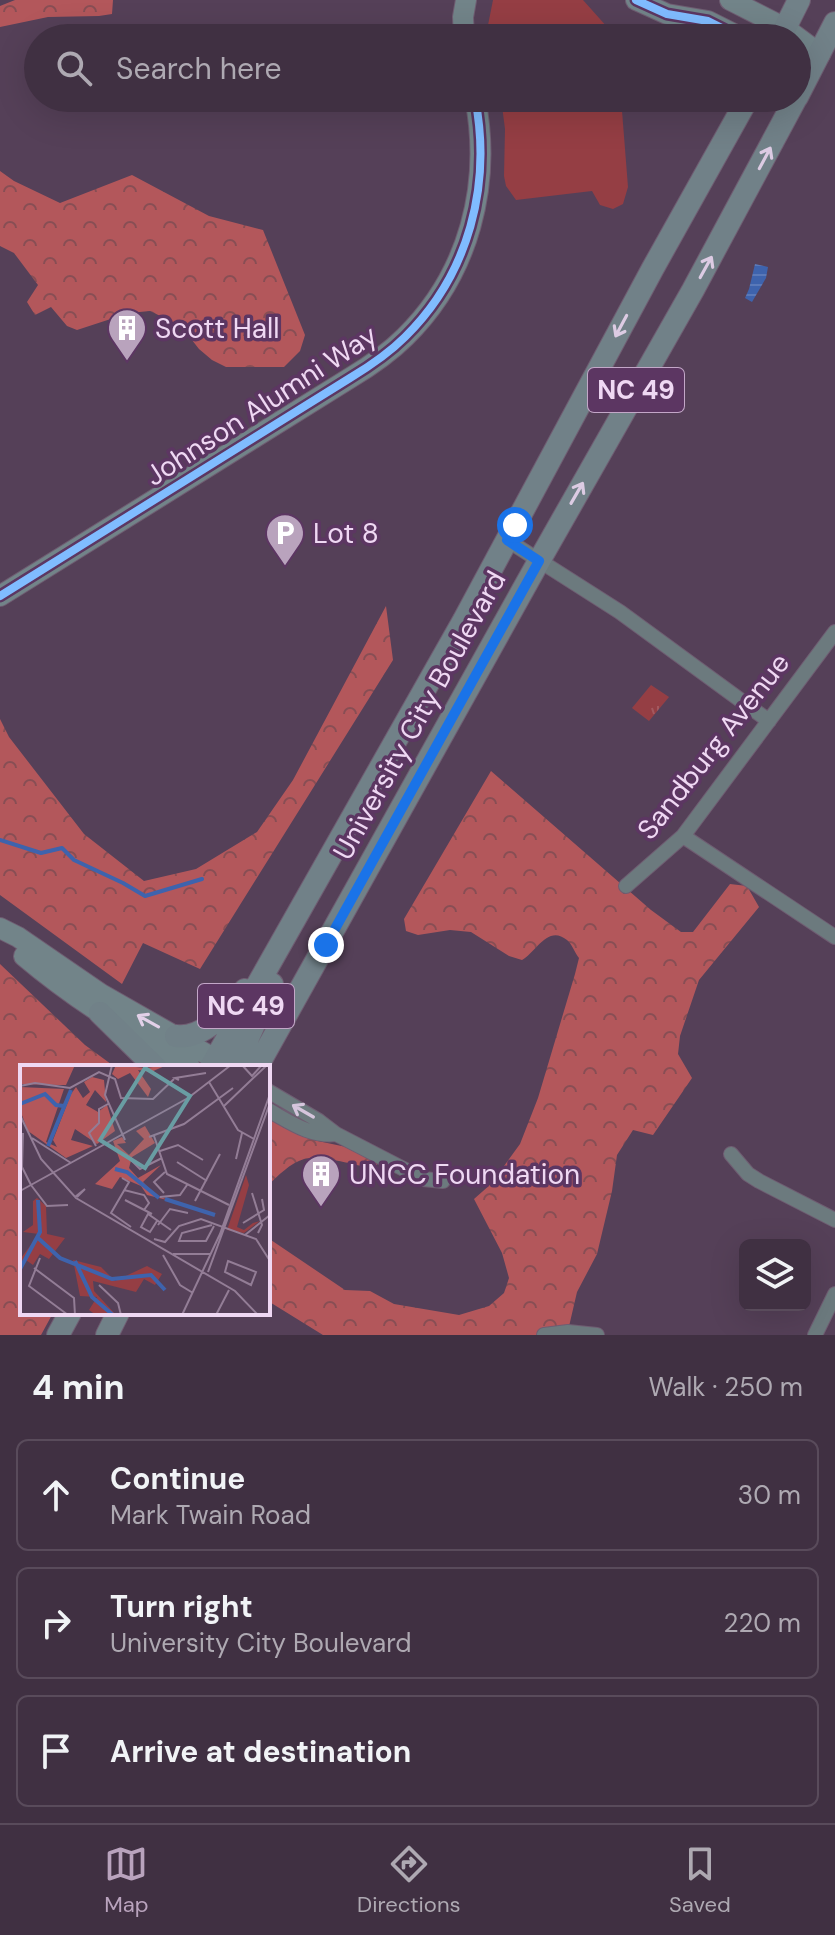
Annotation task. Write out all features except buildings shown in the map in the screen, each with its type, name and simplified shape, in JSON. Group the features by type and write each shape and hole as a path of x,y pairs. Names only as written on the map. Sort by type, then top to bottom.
{"main road":[{"path":"787,24 799,0"},
{"name":"University City Boulevard","path":"811,62 835,23"},
{"name":"University City Boulevard","path":"223,1065 280,944 464,620 740,112"},
{"name":"University City Boulevard","path":"258,1065 693,290 789,112"},
{"path":"223,1065 319,877"},
{"path":"176,1036 193,1035 216,1020 280,944"},
{"path":"100,1013 153,1065"},
{"path":"58,1335 69,1315"},
{"path":"107,1335 117,1315"}],"street":[{"path":"451,24 452,0"},
{"path":"463,24 466,0"},
{"path":"636,0 667,14 714,24"},
{"path":"691,18 706,9 711,0"},
{"path":"730,0 768,24"},
{"name":"Johnson Alumni Way","path":"0,582 351,362 399,325 440,269 460,217 469,148 464,112"},
{"name":"Johnson Alumni Way","path":"0,596 350,378 404,339 449,280 471,229 480,183 478,112"},
{"path":"507,540 620,612 769,721"},
{"name":"Sandburg Avenue","path":"626,886 683,836 835,632"},
{"path":"683,836 835,937"},
{"path":"0,929 18,937 101,994 223,1065"},
{"path":"0,929 11,944 50,978 140,1039 186,1065"},
{"path":"270,1092 336,1134 423,1179 443,1181"},
{"path":"270,1111 310,1133 323,1136 336,1134"},
{"path":"731,1154 748,1174 759,1181 835,1220"},
{"path":"815,1335 835,1294"},
{"path":"544,1335 568,1332 597,1335"}],"green space":[{"path":"15,0 113,0 112,14 48,17 0,27 0,6"},
{"path":"493,0 583,0 604,24 488,24"},
{"path":"503,112 622,112 628,187 623,204 613,209 600,205 592,191 516,200 506,186 504,176"},
{"path":"0,171 60,203 132,175 209,216 263,230 305,335 300,351 284,367 226,367 199,349 181,326 150,311 129,313 77,330 67,326 51,307 35,315 27,302 38,285 14,253 0,246"},
{"path":"386,606 393,660 200,969 143,943 122,984 0,895 0,719 9,737 84,834 144,881 196,869 257,832 293,780"},
{"path":"651,685 669,697 649,721 632,708"},
{"path":"491,771 651,910 681,932 693,932 730,884 747,886 759,907 699,980 680,1036 678,1054 692,1078 653,1135 633,1130 617,1155 597,1254 577,1292 567,1335 323,1335 270,1302 270,1239 345,1290 370,1291 394,1304 459,1315 489,1306 504,1293 509,1278 502,1253 474,1199 491,1184 520,1144 538,1098 579,958 569,942 560,936 548,937 522,960 509,956 471,932 450,930 418,935 406,931 404,919"},
{"path":"0,964 85,1045 112,1065 20,1065 20,1315 52,1315 41,1335 0,1335"},
{"path":"270,1120 313,1140 351,1148 378,1163 373,1169 311,1158 289,1167 270,1183"}],"water":[{"path":"755,264 768,267 766,278 752,302 745,298"}],"waterway":[{"path":"0,840 41,853 62,848 74,860 145,896 202,879"}],"cycle path":[{"path":"636,0 667,14 714,24"},
{"path":"0,596 365,369 405,337 445,285 460,257 470,226 480,163 477,112"}],"place":[{"name":"Scott Hall","path":"127,362"},
{"name":"Lot 8","path":"285,567"},
{"name":"UNCC Foundation","path":"321,1208"}],"route":[{"path":"326,945 539,561 507,540 515,525"}]}
